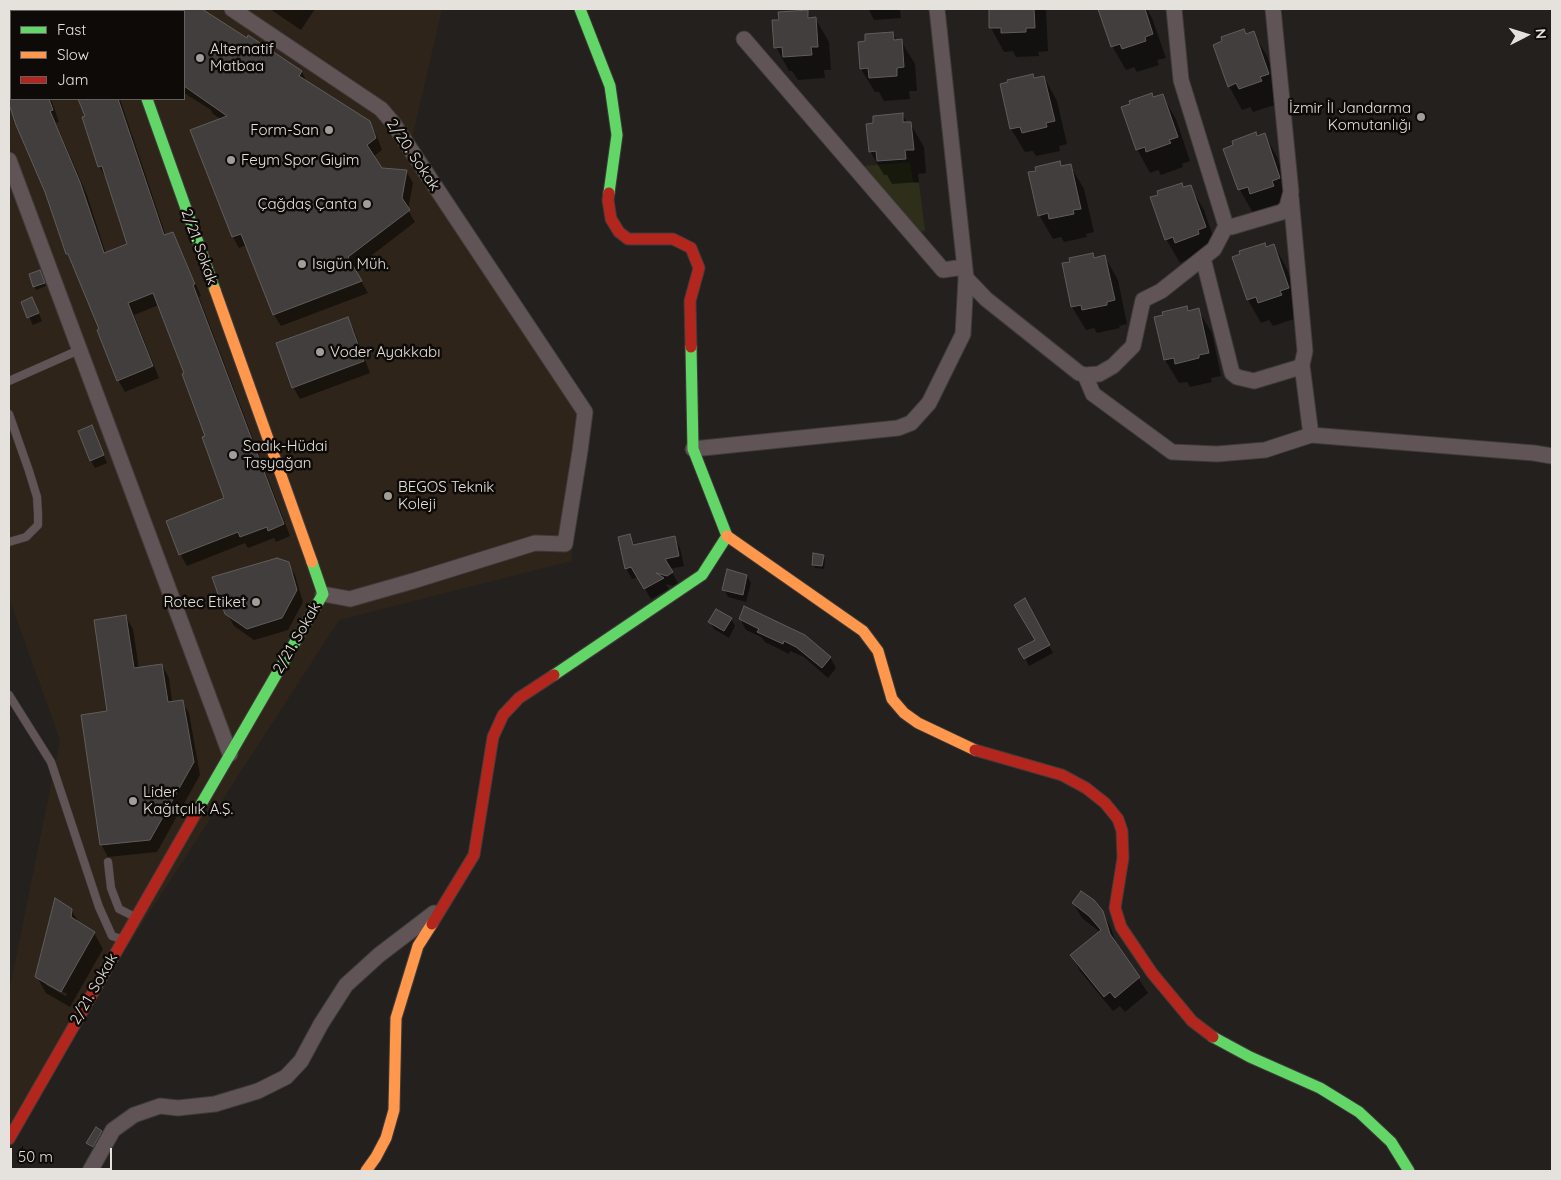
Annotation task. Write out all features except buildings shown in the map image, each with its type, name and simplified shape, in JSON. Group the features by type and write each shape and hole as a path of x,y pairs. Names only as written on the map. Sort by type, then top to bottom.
{"street":[{"name":"2/20. Sokak","path":"232,9 381,109 585,412 565,544 534,543 350,599 323,594"},
{"path":"580,9 610,86 617,135 608,200 611,219 619,232 628,239 673,239 690,248 699,268 690,301 693,449 727,536 863,631 878,651 892,698 904,713 918,723 968,748 1062,775 1086,788 1105,803 1118,819 1122,831 1124,858 1115,908 1121,927 1152,973 1192,1021 1205,1032 1250,1058 1320,1088 1359,1112 1390,1142 1409,1171"},
{"path":"693,449 898,428 911,423 929,403 963,334 965,273 937,9"},
{"path":"744,39 943,270 965,273 986,299 1079,373 1085,375 1099,374 1112,366 1133,346 1143,300 1161,291 1214,249 1226,226 1181,80 1174,9"},
{"path":"1273,9 1305,351 1302,365 1311,435"},
{"name":"2/21. Sokak","path":"9,1139 135,917 323,594 146,100"},
{"path":"9,160 230,754"},
{"path":"1226,226 1238,226 1282,212 1287,207 1290,192"},
{"path":"1203,258 1232,373 1237,377 1254,381 1302,365"},
{"path":"1085,375 1093,394 1172,452 1217,454 1265,450 1311,435 1552,456"},
{"path":"366,1171 386,1138 394,1110 396,1018 418,946 474,855 494,737 503,715 519,698 702,575 727,536"},
{"path":"90,1171 113,1130 134,1115 160,1106 178,1108 215,1104 258,1091 286,1077 301,1062 321,1024 346,985 379,955 442,907"}],"lane":[{"path":"9,381 79,350"},
{"path":"9,414 29,471 36,497 38,514 38,525 26,537 9,542"},
{"path":"9,694 51,762 99,907 112,936 122,940"},
{"path":"108,862 112,888 119,909 135,917"}],"shaded area":[{"path":"9,9 442,9 410,147 592,414 571,561 339,620 122,955 9,1147 9,993 60,740 9,598"}],"green space":[{"path":"910,162 913,182 919,183 925,231 919,232 864,166"}],"traffic: fast":[{"path":"580,9 610,86 617,135 609,193"},
{"path":"147,100 215,290"},
{"path":"554,675 702,575 727,536 693,449 691,347"},
{"path":"196,813 323,594 312,562"},
{"path":"1213,1037 1250,1057 1320,1088 1359,1112 1391,1142 1409,1171"}],"traffic: slow":[{"path":"215,290 312,562"},
{"path":"727,536 863,631 878,651 892,699 904,713 918,723 975,750"},
{"path":"366,1171 386,1138 394,1110 396,1018 418,946 432,924"}],"traffic: jam":[{"path":"609,193 608,200 611,219 619,232 628,239 673,239 691,248 699,268 690,301 691,347"},
{"path":"432,924 474,855 493,737 503,715 519,698 554,675"},
{"path":"975,750 1062,775 1086,788 1105,803 1118,819 1122,831 1123,858 1115,908 1121,927 1152,973 1192,1021 1213,1037"},
{"path":"9,1139 196,813"}],"place":[{"name":"Alternatif Matbaa","path":"200,58"},
{"name":"İzmir İl Jandarma Komutanlığı","path":"1421,117"},
{"name":"Form-San","path":"329,130"},
{"name":"Feym Spor Giyim","path":"231,160"},
{"name":"Çağdaş Çanta","path":"367,204"},
{"name":"Isıgün Müh.","path":"302,264"},
{"name":"Voder Ayakkabı","path":"320,352"},
{"name":"Sadık-Hüdai Taşyağan","path":"233,455"},
{"name":"BEGOS Teknik Koleji","path":"388,496"},
{"name":"Rotec Etiket","path":"256,602"},
{"name":"Lider Kağıtçılık A.Ş.","path":"133,801"}]}
